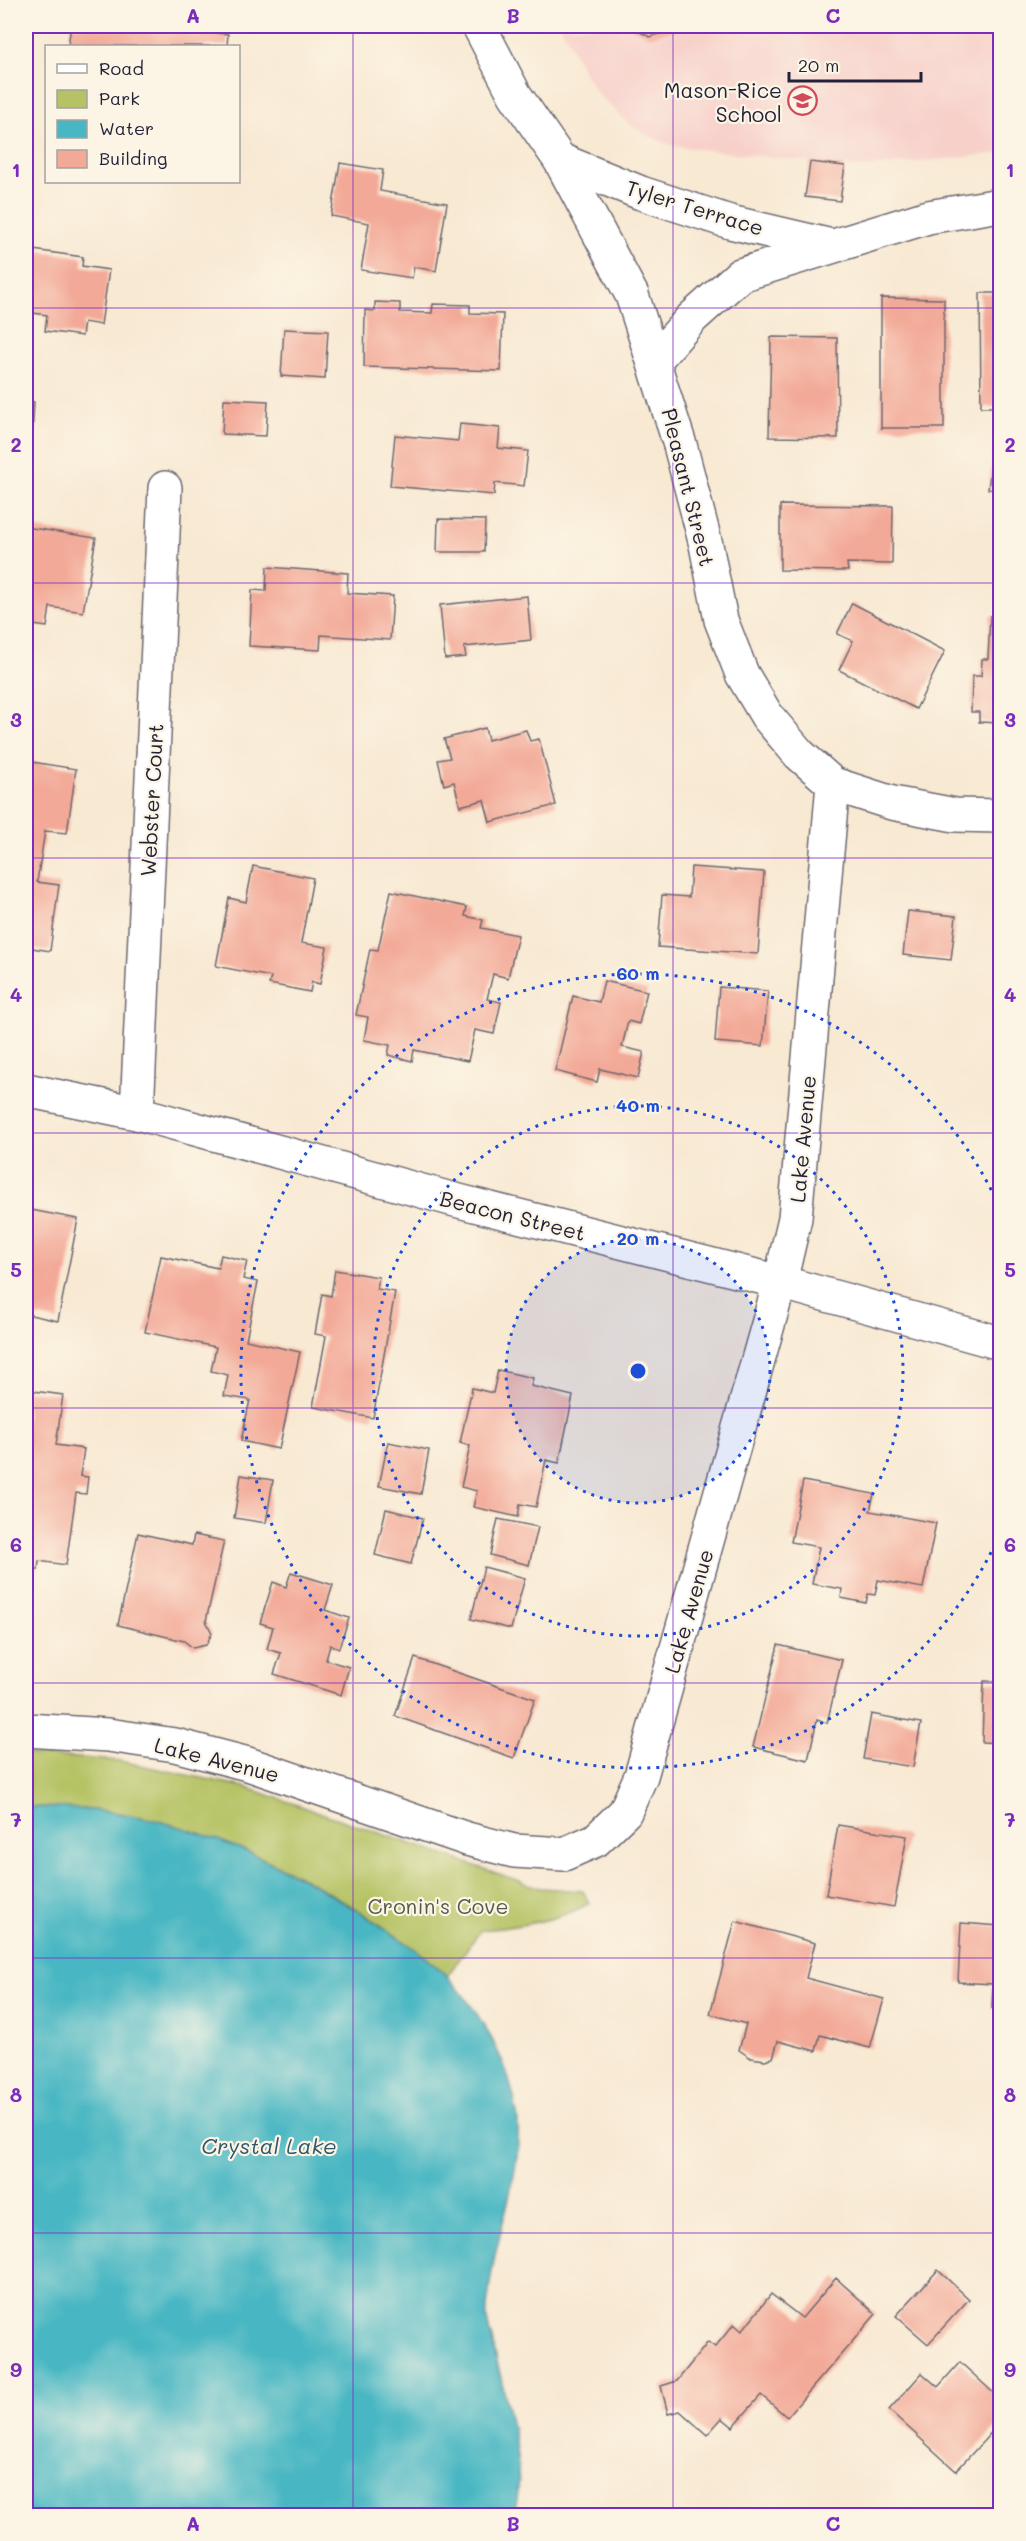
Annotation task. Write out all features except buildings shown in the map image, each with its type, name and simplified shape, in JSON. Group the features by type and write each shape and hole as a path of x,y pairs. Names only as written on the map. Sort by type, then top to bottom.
{"street":[{"name":"Pleasant Street","path":"479,26 515,95 560,160 632,295 655,360 680,445 706,545 721,620 742,674 767,716 799,754 833,784 892,803 945,813 1000,816"},
{"name":"Tyler Terrace","path":"560,160 641,193 730,222 834,246"},
{"name":"Tyler Terrace","path":"655,360 692,318 740,275 928,217 1000,204"},
{"name":"Webster Court","path":"136,1113 165,488"},
{"name":"Lake Avenue","path":"26,1730 108,1735 175,1745 248,1764 467,1839 514,1851 564,1854 596,1840 625,1812 641,1776 780,1282 798,1196 833,784"},
{"name":"Beacon Street","path":"26,1090 136,1113 452,1199 780,1282 1000,1342"}],"shaded area":[{"name":"Mason-Rice School","path":"561,26 1000,26 1000,153 864,168 674,146 650,137 630,125 596,92"}],"green space":[{"name":"Cronin's Cove","path":"26,1754 120,1761 245,1787 540,1888 583,1891 589,1903 551,1919 481,1930 447,1976 382,1926 348,1904 312,1883 238,1848 161,1822 128,1815 77,1809 26,1807"}],"water":[{"name":"Crystal Lake","path":"26,1807 93,1810 159,1821 249,1852 334,1896 411,1946 448,1977 472,2007 501,2058 517,2114 517,2157 492,2270 487,2312 488,2326 517,2456 517,2498 513,2515 26,2515"}],"place":[{"name":"Mason-Rice School","path":"803,101"}]}
